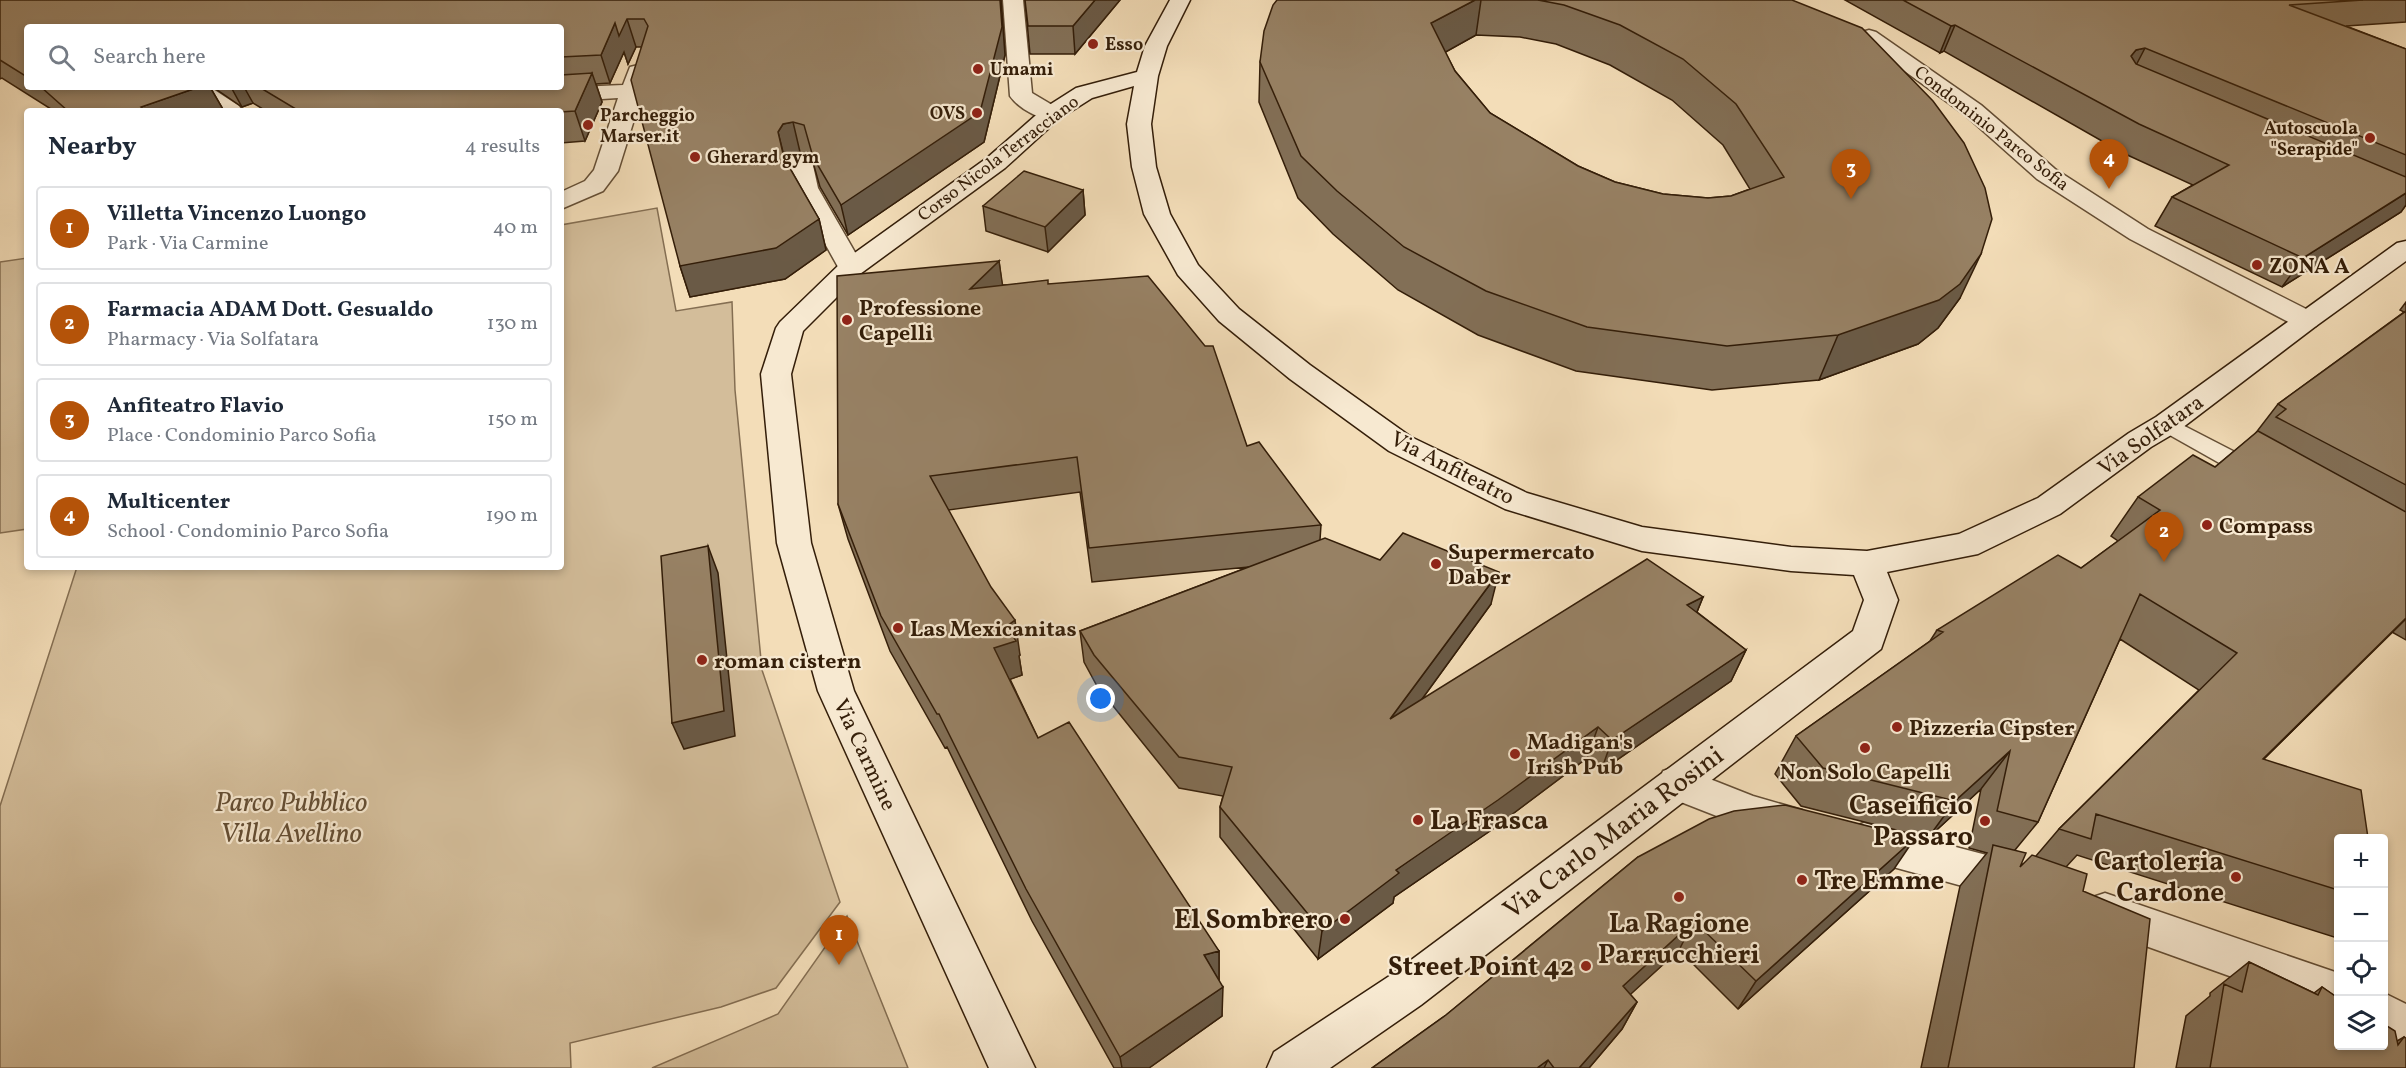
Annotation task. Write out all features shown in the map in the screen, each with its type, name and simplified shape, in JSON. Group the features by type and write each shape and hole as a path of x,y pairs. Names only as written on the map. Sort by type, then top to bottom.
{"street":[{"path":"1013,0 1021,96 1051,114"},
{"path":"1147,76 1156,46 1180,0"},
{"name":"Condominio Parco Sofia","path":"1869,36 1973,110 2046,174 2139,234 2306,320"},
{"path":"564,200 594,186 606,171 644,54"},
{"name":"Corso Nicola Terracciano","path":"851,268 996,163 1051,114 1084,93 1147,76"},
{"name":"Via Anfiteatro","path":"1147,76 1139,124 1144,166 1157,214 1187,269 1229,315 1300,372 1400,444 1516,501 1642,539 1791,559 1867,563"},
{"path":"200,90 226,108"},
{"path":"538,96 632,91"},
{"path":"800,161 806,188 851,268"},
{"name":"Via Solfatara","path":"1867,563 1966,545 2049,506 2140,440 2167,424 2406,249"},
{"name":"Via Carmine","path":"851,268 790,328 776,374 794,543 836,691 1012,1068"},
{"name":"Via Carlo Maria Rosini","path":"1290,1068 1406,990 1868,639 1881,600 1867,563"},
{"path":"1677,783 1750,812 1996,875 2334,993"},
{"path":"2388,1018 2406,1029"}],"lane":[{"path":"2167,424 2274,484"}],"green space":[{"name":"Parco Pubblico Villa Avellino","path":"657,208 676,311 732,302 735,390 762,670 840,902 776,988 721,1007 570,1043 571,1068 0,1068 0,806 76,570 564,570 564,224"},
{"path":"24,258 24,529 0,533 0,262"},
{"path":"847,916 908,1068 652,1068 778,1014"}],"building":[{"path":"0,0 1000,0 1002,27 980,112 841,205 813,157 804,125 793,122 783,124 778,132 784,158 819,219 776,248 680,266 631,80 648,26 644,19 627,19 619,36 615,23 601,55 564,57 564,24 24,24 24,75 0,60"},
{"path":"1025,0 1095,0 1073,26 1028,26"},
{"path":"1277,0 1475,0 1431,23 1455,71 1490,113 1578,166 1615,182 1663,194 1708,198 1731,196 1784,177 1736,104 1683,59 1620,25 1564,5 1538,0 1792,0 1862,28 1933,101 1964,143 1985,188 1992,219 1981,254 1960,284 1939,300 1838,335 1727,346 1587,327 1486,291 1404,247 1337,191 1301,156 1260,62 1264,31"},
{"path":"1903,0 2363,0 2289,5 2406,49 2406,155 2145,48 2136,50 2131,56 2136,64 2406,177 2406,193 2303,258 2172,197 2229,165 2139,124 1955,25 1951,26"},
{"path":"592,73 575,111 564,112 564,108 294,108 264,90 564,90 564,75"},
{"path":"44,90 190,90 142,108 65,108"},
{"path":"1024,171 1083,190 1045,227 983,206"},
{"path":"999,261 970,289 1048,280 1048,284 1148,276 1205,346 1213,346 1247,446 1259,442 1321,525 1089,548 1077,457 930,476 991,587 1015,620 1007,626 1016,641 994,648 1038,738 1069,722 1219,951 1204,955 1223,987 1120,1057 1026,889 939,714 881,616 838,504 837,276"},
{"path":"2406,311 2406,485 2276,417 2286,409 2278,404"},
{"path":"2258,431 2406,512 2406,618 2263,759 2361,790 2367,834 2334,834 2334,889 2096,814 2091,839 2059,829 2237,653 2140,594 2038,822 1997,811 2010,751 1955,801 1823,768 1796,736 1943,632 1937,630 2058,555 2081,568 2160,510 2138,497 2193,455 2215,467"},
{"path":"1403,533 1499,572 1390,719 1647,559 1703,597 1687,605 1746,650 1612,740 1598,727 1498,800 1396,870 1399,873 1322,931 1220,807 1232,767 1179,757 1094,655 1080,631 1325,538 1380,560"},
{"name":"roman cistern","path":"708,546 724,711 672,723 661,556"},
{"path":"1785,805 1915,838 1756,981 1694,921 1623,986 1637,1002 1579,1068 1554,1068 1548,1060 1537,1068 1372,1068 1446,1015 1638,857 1709,819 1734,811"},
{"path":"1993,845 2026,853 2020,867 2032,855 2087,874 2083,891 2150,919 2134,1068 1948,1068"},
{"path":"2249,962 2318,995 2322,987 2334,995 2334,1050 2388,1050 2388,1027 2395,1031 2398,1045 2404,1037 2406,1038 2406,1068 2210,1068 2224,984 2242,992"}],"place":[{"name":"Esso","path":"1093,44"},
{"name":"Umami","path":"978,69"},
{"name":"OVS","path":"977,113"},
{"name":"Parcheggio Marser.it","path":"588,125"},
{"name":"Autoscuola \"Serapide\"","path":"2370,138"},
{"name":"Gherard gym","path":"695,157"},
{"name":"Multicenter","path":"2109,189"},
{"name":"Anfiteatro Flavio","path":"1851,199"},
{"name":"ZONA A","path":"2257,265"},
{"name":"Professione Capelli","path":"847,320"},
{"name":"Compass","path":"2207,525"},
{"name":"Farmacia ADAM Dott. Gesualdo","path":"2164,562"},
{"name":"Supermercato Daber","path":"1436,564"},
{"name":"Las Mexicanitas","path":"898,628"},
{"name":"roman cistern","path":"702,660"},
{"name":"Pizzeria Cipster","path":"1897,727"},
{"name":"Non Solo Capelli","path":"1865,748"},
{"name":"Madigan's Irish Pub","path":"1515,754"},
{"name":"La Frasca","path":"1418,820"},
{"name":"Caseificio Passaro","path":"1985,821"},
{"name":"Cartoleria Cardone","path":"2236,877"},
{"name":"Tre Emme","path":"1802,880"},
{"name":"La Ragione Parrucchieri","path":"1679,897"},
{"name":"El Sombrero","path":"1345,919"},
{"name":"Villetta Vincenzo Luongo","path":"839,965"},
{"name":"Street Point 42","path":"1586,966"}]}
